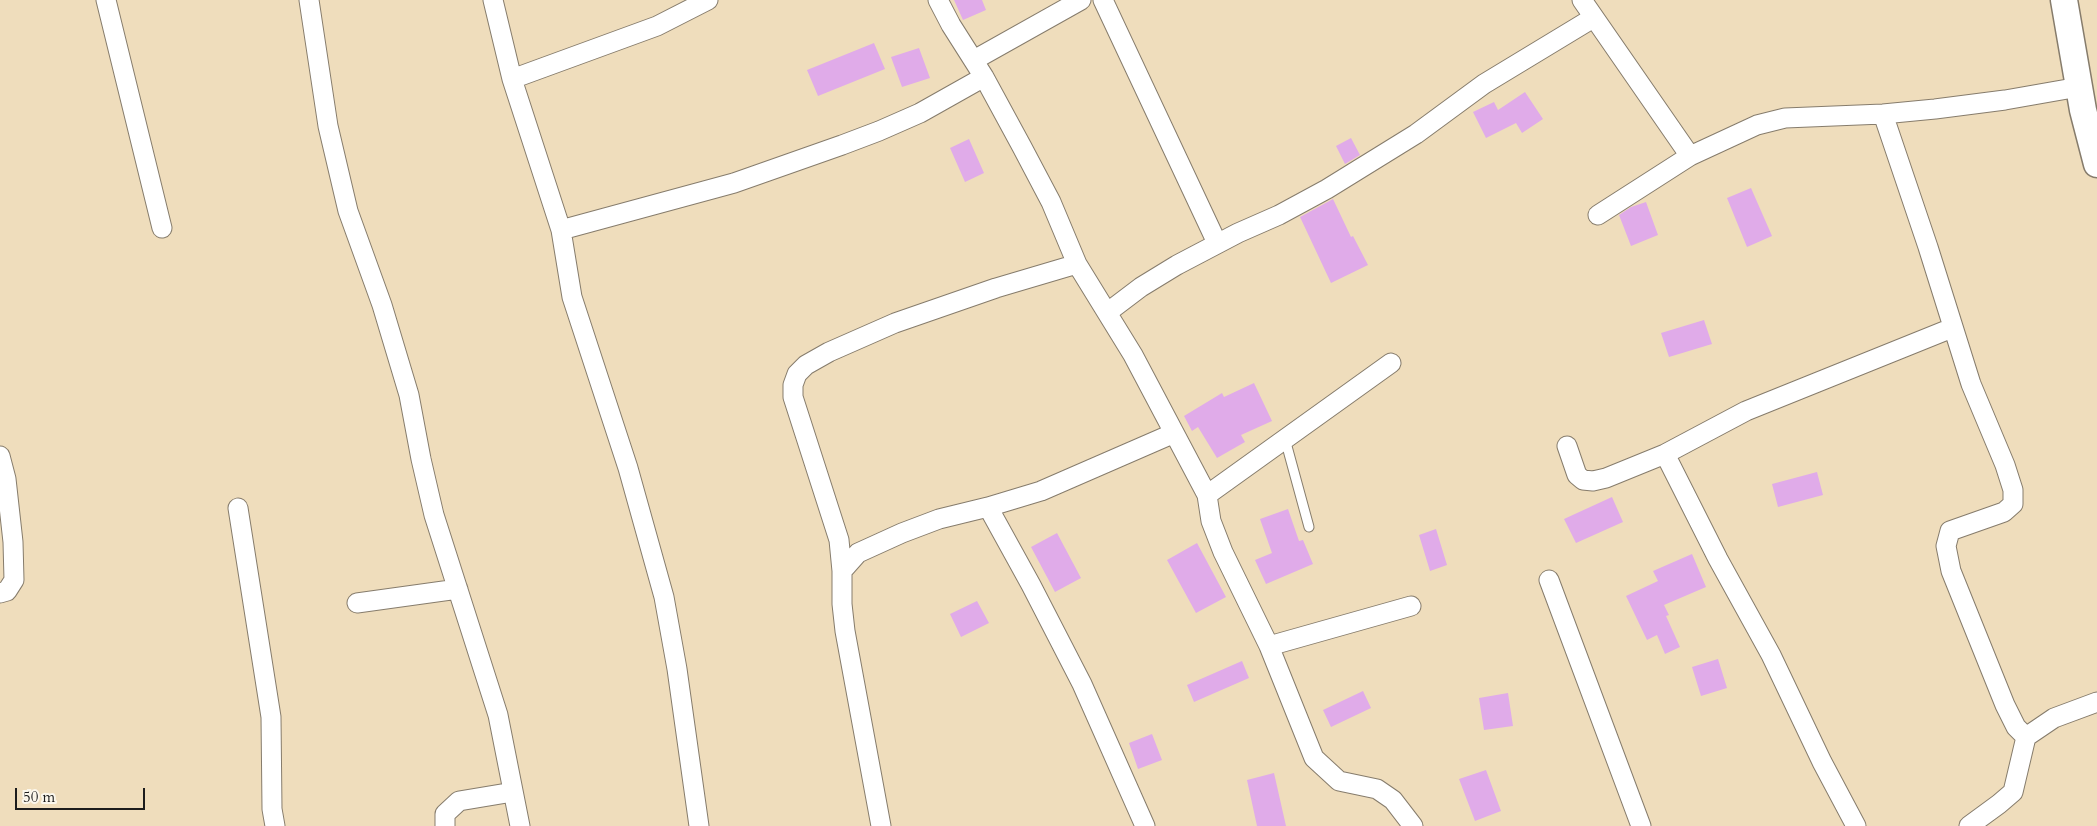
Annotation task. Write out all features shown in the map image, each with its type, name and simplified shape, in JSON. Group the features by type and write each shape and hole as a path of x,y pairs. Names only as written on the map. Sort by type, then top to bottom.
{"street":[{"path":"106,0 162,228"},
{"path":"309,0 328,126 348,211 382,305 409,395 434,515 498,715 520,826"},
{"path":"493,0 512,79 561,230 572,297 628,468 664,597 677,669 699,826"},
{"path":"512,79 657,26 708,0"},
{"path":"938,0 984,76 1050,202 1077,264 1108,312 1172,434 1207,495 1211,522 1223,552 1269,646 1314,758 1339,781 1377,789 1393,800 1413,826"},
{"path":"974,60 1082,0"},
{"path":"1103,0 1218,243"},
{"path":"1582,0 1690,156"},
{"path":"2064,0 2086,101 2097,164"},
{"path":"1108,312 1148,282 1218,243 1279,215 1326,189 1416,134 1484,84 1593,18"},
{"path":"561,230 734,183 861,138 920,113 984,76"},
{"path":"1598,215 1690,156 1757,125 1785,118 1883,114 2004,100 2086,101"},
{"path":"1883,114 1928,247 1971,384 2005,464 2013,490 2013,504 2004,512 1950,531 1946,546 1951,571 2004,705 2016,727 2026,737"},
{"path":"881,826 842,604 842,570 839,540 793,398 793,385 797,374 829,352 895,324 996,288 1077,264"},
{"path":"1567,446 1578,475 1583,480 1593,481 1606,478 1665,454 1746,411 1952,328"},
{"path":"1207,495 1391,363"},
{"path":"842,570 858,552 902,533 939,519 988,508 1041,491 1172,434"},
{"path":"1665,454 1718,559 1771,655 1822,762 1856,826"},
{"path":"0,456 6,479 13,542 14,580 7,591 0,594"},
{"path":"238,508 271,717 272,809 275,826"},
{"path":"988,508 1031,584 1082,684 1145,826"},
{"path":"1549,580 1641,826"},
{"path":"357,603 458,589"},
{"path":"1269,646 1411,606"},
{"path":"1969,826 2013,792 2026,737 2038,727 2054,718 2097,702"},
{"path":"446,826 444,814 459,801 513,792"}],"lane":[{"path":"1285,440 1309,527"}],"building":[{"path":"954,0 982,0 986,10 963,20"},
{"path":"874,43 885,69 818,96 807,70"},
{"path":"919,48 930,78 902,87 891,57"},
{"path":"1525,92 1543,119 1522,133 1516,123 1486,138 1473,112 1494,102 1498,110"},
{"path":"1351,138 1360,155 1345,164 1336,146"},
{"path":"969,139 984,173 965,182 950,148"},
{"path":"1751,188 1772,236 1747,247 1727,198"},
{"path":"1333,199 1351,237 1353,236 1368,265 1331,283 1300,217"},
{"path":"1646,202 1658,235 1631,246 1619,215 1631,207"},
{"path":"1704,320 1712,344 1669,357 1661,333"},
{"path":"1254,383 1272,421 1241,435 1245,442 1217,458 1198,427 1192,431 1184,416 1222,393 1224,397"},
{"path":"1817,472 1823,495 1778,507 1772,484"},
{"path":"1612,497 1623,522 1576,543 1564,519"},
{"path":"1288,509 1299,541 1303,540 1313,564 1266,584 1255,560 1272,553 1260,519"},
{"path":"1436,529 1447,565 1430,571 1419,535"},
{"path":"1057,533 1081,578 1055,592 1031,547"},
{"path":"1197,543 1226,597 1196,613 1167,560"},
{"path":"1692,554 1706,587 1664,605 1669,615 1666,616 1680,647 1665,654 1657,635 1647,640 1626,596 1658,581 1653,571"},
{"path":"977,601 989,623 961,637 950,614"},
{"path":"1718,659 1727,688 1701,696 1692,667"},
{"path":"1242,661 1249,678 1194,702 1187,685"},
{"path":"1363,691 1371,708 1331,727 1323,710"},
{"path":"1508,693 1513,726 1484,730 1479,698"},
{"path":"1152,734 1162,760 1138,769 1129,743"},
{"path":"1486,770 1501,811 1475,821 1459,779"},
{"path":"1274,773 1286,826 1257,826 1247,780"}]}
